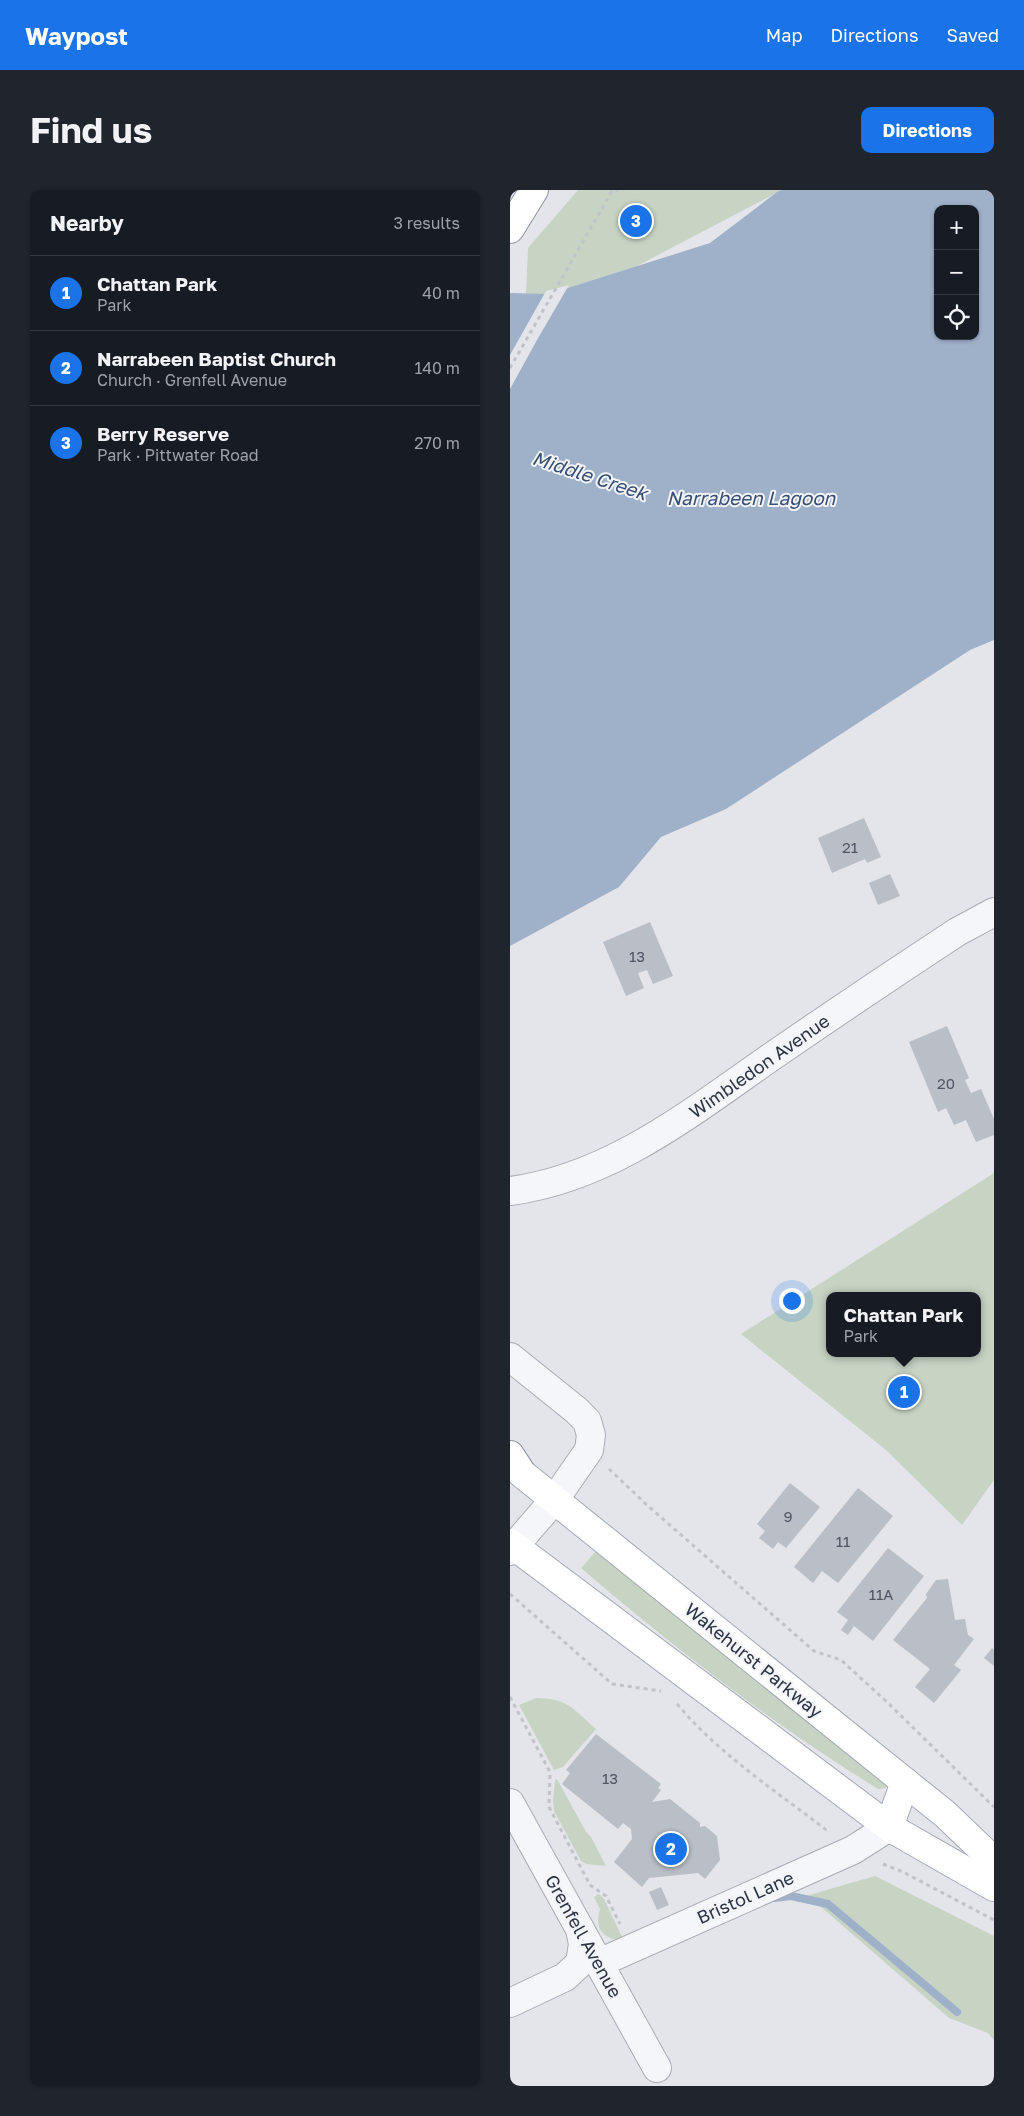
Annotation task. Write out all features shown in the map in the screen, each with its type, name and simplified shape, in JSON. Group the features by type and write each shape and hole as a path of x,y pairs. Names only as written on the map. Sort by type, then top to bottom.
{"main road":[{"path":"510,229 534,190"},
{"name":"Wakehurst Parkway","path":"514,1464 945,1814 994,1860"},
{"path":"511,1547 889,1827 994,1887"},
{"path":"889,1827 905,1782"}],"street":[{"name":"Wimbledon Avenue","path":"510,1190 530,1188 578,1175 640,1145 957,932 994,912"},
{"path":"510,1357 576,1410 587,1421 591,1435 588,1450 555,1499 511,1547"},
{"name":"Grenfell Avenue","path":"510,1803 657,2068"},
{"name":"Bristol Lane","path":"599,1963 852,1850 889,1827"},
{"path":"510,2002 565,1977 580,1963 583,1944 580,1929"}],"path":[{"path":"510,368 612,191 618,190"},
{"path":"588,1450 648,1506 814,1651 841,1660 887,1702 994,1807"},
{"path":"510,1595 612,1684 667,1692"},
{"path":"510,1697 550,1772 549,1807 590,1885 606,1896 631,1948"},
{"path":"674,1700 693,1723 720,1750 852,1850 903,1872 994,1920"}],"green space":[{"path":"578,190 782,190 635,267 549,294 526,294 528,248"},
{"path":"994,1173 994,1480 962,1525 886,1450 741,1334"},
{"path":"597,1550 886,1779 886,1788 878,1789 839,1764 725,1685 652,1628 581,1568"},
{"path":"536,1698 556,1700 569,1706 596,1729 563,1767 554,1770 519,1705"},
{"path":"557,1779 606,1866 586,1864 581,1861 554,1811 553,1800 555,1780"},
{"path":"875,1876 994,1936 994,2040 988,2033 949,2018 820,1906 792,1900"},
{"path":"599,1894 604,1899 624,1941 611,1938 602,1932 599,1927 598,1916 600,1909 594,1897"}],"water":[{"name":"Narrabeen Lagoon","path":"782,190 994,190 994,640 970,650 726,809 661,837 619,887 510,946 510,293 549,294 710,243"}],"pier":[{"path":"569,285 510,389 510,355 546,291"}],"building":[{"path":"864,818 881,857 867,863 865,859 832,873 818,838"},
{"path":"890,874 900,896 878,905 869,883"},
{"path":"650,922 673,976 653,984 647,970 638,973 644,988 626,996 603,942"},
{"path":"947,1026 969,1078 965,1080 971,1093 981,1089 994,1119 994,1135 976,1142 966,1120 954,1125 946,1108 938,1112 909,1042"},
{"path":"790,1483 820,1507 786,1548 778,1542 773,1549 759,1538 765,1531 757,1524"},
{"path":"858,1488 893,1516 838,1583 822,1571 813,1583 794,1567"},
{"path":"888,1548 924,1576 873,1641 854,1626 848,1635 841,1630 848,1620 837,1612"},
{"path":"948,1579 955,1620 965,1619 968,1635 974,1639 954,1665 961,1670 934,1703 915,1687 930,1669 893,1640 927,1598 926,1594 936,1580"},
{"path":"992,1648 994,1650 994,1666 984,1658"},
{"path":"596,1734 661,1784 658,1788 661,1790 652,1802 670,1799 700,1823 700,1827 705,1826 717,1836 720,1860 705,1879 698,1873 649,1878 642,1887 614,1862 632,1839 631,1829 623,1823 618,1829 562,1784 570,1773 566,1770"},
{"path":"661,1887 669,1905 657,1910 649,1892"}],"waterway":[{"path":"774,1898 791,1896 828,1904 957,2012"}],"place":[{"name":"Berry Reserve","path":"636,221"},
{"name":"Chattan Park","path":"904,1392"},
{"name":"Narrabeen Baptist Church","path":"671,1849"}],"water label":[{"name":"Middle Creek","path":"590,475"}]}
